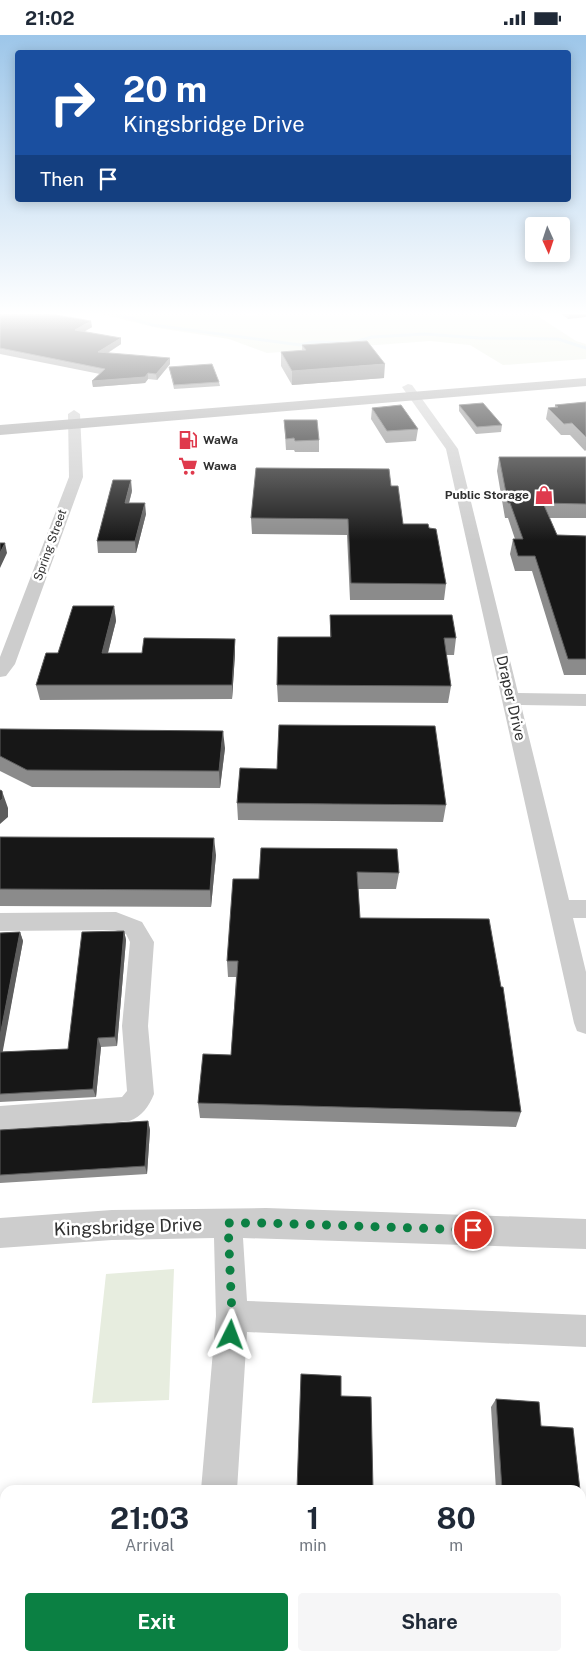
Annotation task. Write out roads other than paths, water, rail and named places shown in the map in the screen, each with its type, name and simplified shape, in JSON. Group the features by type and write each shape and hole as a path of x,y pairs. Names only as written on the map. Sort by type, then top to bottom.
{"main road":[{"path":"0,430 74,419 430,389"},
{"path":"411,391 452,389"},
{"path":"0,419 74,419"}],"street":[{"name":"Draper Drive","path":"411,391 452,449 586,1023"},
{"name":"Spring Street","path":"0,671 6,664 76,477 74,419"},
{"path":"511,699 586,700"},
{"path":"559,909 586,909"},
{"path":"0,922 116,921 134,928 142,942 135,1026 141,1094 129,1109 0,1119"},
{"path":"219,1485 232,1316 228,1223"},
{"name":"Kingsbridge Drive","path":"0,1233 112,1225 276,1223 586,1234"},
{"path":"232,1316 586,1331"}],"place":[{"name":"WaWa","path":"188,440"},
{"name":"Wawa","path":"188,466"},
{"name":"Public Storage","path":"544,495"}]}
